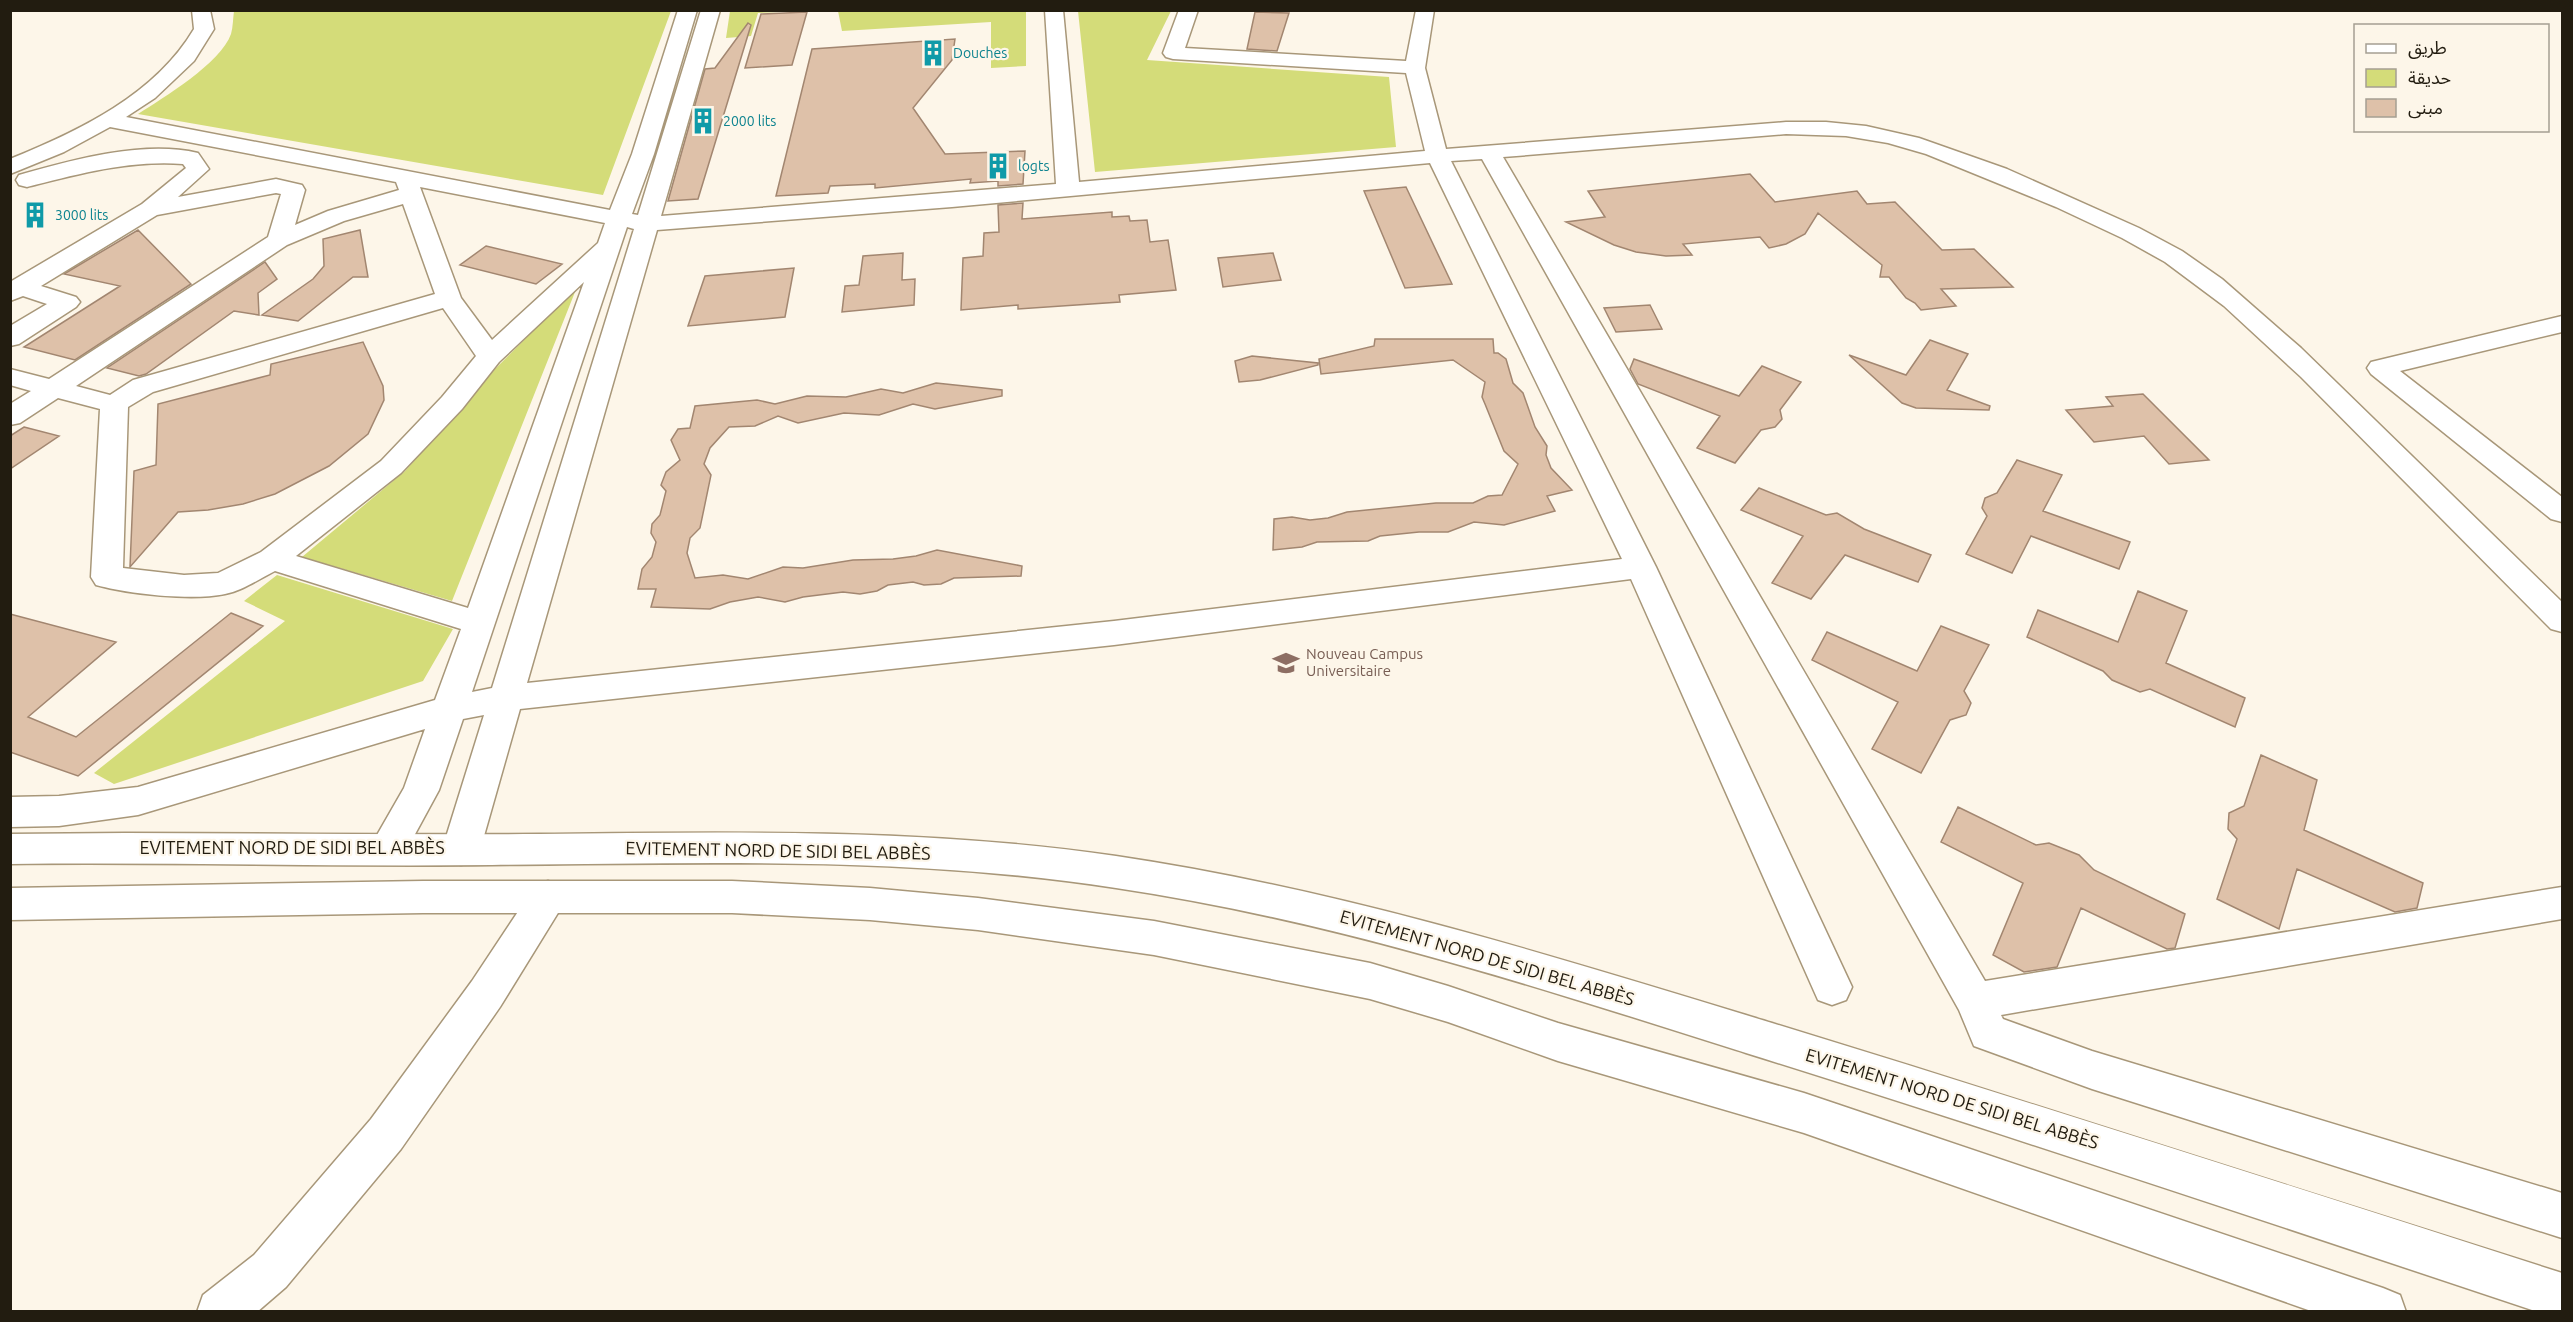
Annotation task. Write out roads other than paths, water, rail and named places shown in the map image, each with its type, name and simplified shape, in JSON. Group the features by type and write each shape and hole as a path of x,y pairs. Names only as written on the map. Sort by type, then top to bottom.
{"main road":[{"path":"10,166 54,149 106,120 151,89 184,60 204,29 201,10"},
{"path":"388,849 421,790 451,708 618,219 643,154 687,10"},
{"path":"461,850 711,10"},
{"path":"1054,10 1068,189"},
{"path":"1189,10 1173,53 1415,68"},
{"path":"1425,10 1415,68 1437,156 1641,567 1832,987"},
{"path":"106,120 408,186 647,224 1786,128 1831,128 1895,138 1960,158 2030,187 2126,231 2212,283 2265,328 2520,576 2562,621"},
{"path":"1489,152 1975,1000 1989,1033 2092,1070 2562,1216"},
{"path":"10,185 62,169 163,155 190,158 198,168 150,209 15,291"},
{"path":"150,209 276,186 294,190 279,240"},
{"path":"10,417 279,240 408,186"},
{"path":"408,186 449,298 490,356"},
{"path":"114,404 107,577 184,586 223,584 272,559 391,467 452,403 490,356 609,245"},
{"path":"10,338 67,302 15,291"},
{"path":"10,377 114,404 143,386 449,298"},
{"path":"2562,324 2380,368 2562,512"},
{"path":"272,559 480,623"},
{"path":"10,812 59,811 138,801 451,708 507,698 1114,633 1641,567"},
{"path":"10,794 59,811"},
{"name":"EVITEMENT NORD DE SIDI BEL ABBÈS","path":"10,849 111,847 461,850 661,847 882,849 1071,866 1255,896 1407,932 1647,1004 2034,1123 2562,1296"},
{"path":"10,904 423,897 732,897 870,904 978,914 1154,938 1370,981 1448,1004 1557,1042 1804,1113 2383,1311"},
{"path":"220,1311 270,1271 386,1134 486,994 548,897"},
{"path":"1975,1000 2562,903"}],"place":[{"name":"Douches","path":"933,53"},
{"name":"2000 lits","path":"703,121"},
{"name":"logts","path":"998,166"},
{"name":"3000 lits","path":"35,215"},
{"name":"Nouveau Campus Universitaire","path":"1286,663"}]}
